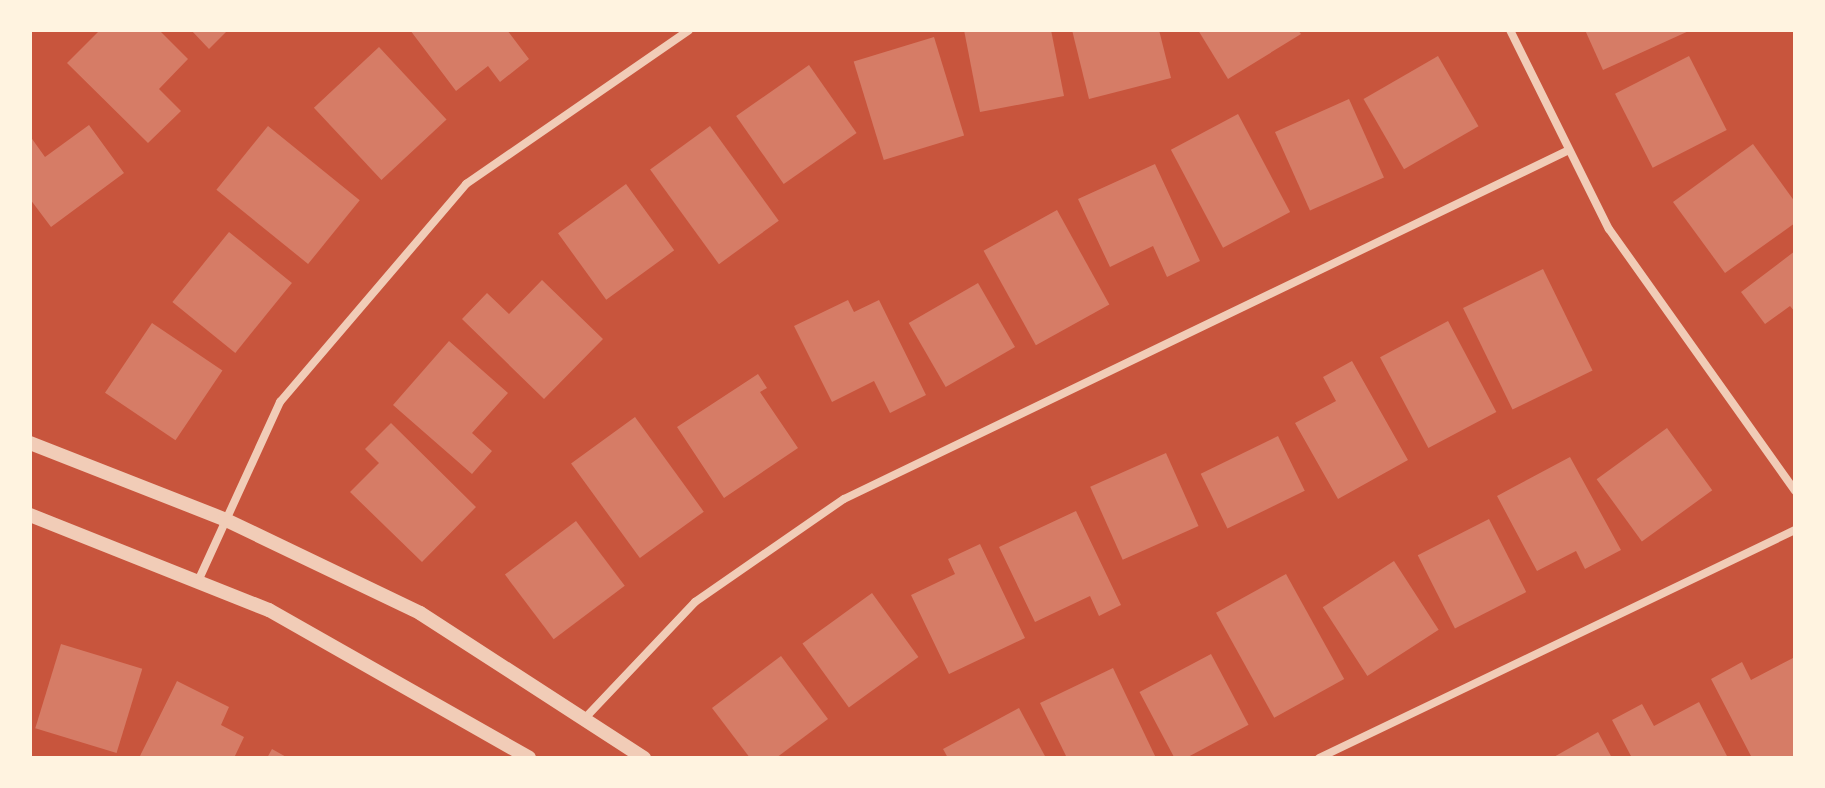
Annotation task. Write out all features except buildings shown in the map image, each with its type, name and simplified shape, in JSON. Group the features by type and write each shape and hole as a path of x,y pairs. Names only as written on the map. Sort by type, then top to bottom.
{"street":[{"path":"199,579 280,402 466,184 689,30"},
{"path":"1510,30 1567,151 1609,229 1795,491"},
{"path":"587,716 695,602 844,499 1567,151"},
{"path":"30,443 224,519 420,613 587,716 644,758"},
{"path":"30,515 199,579 447,705 529,758"},
{"path":"1319,758 1795,530"}]}
